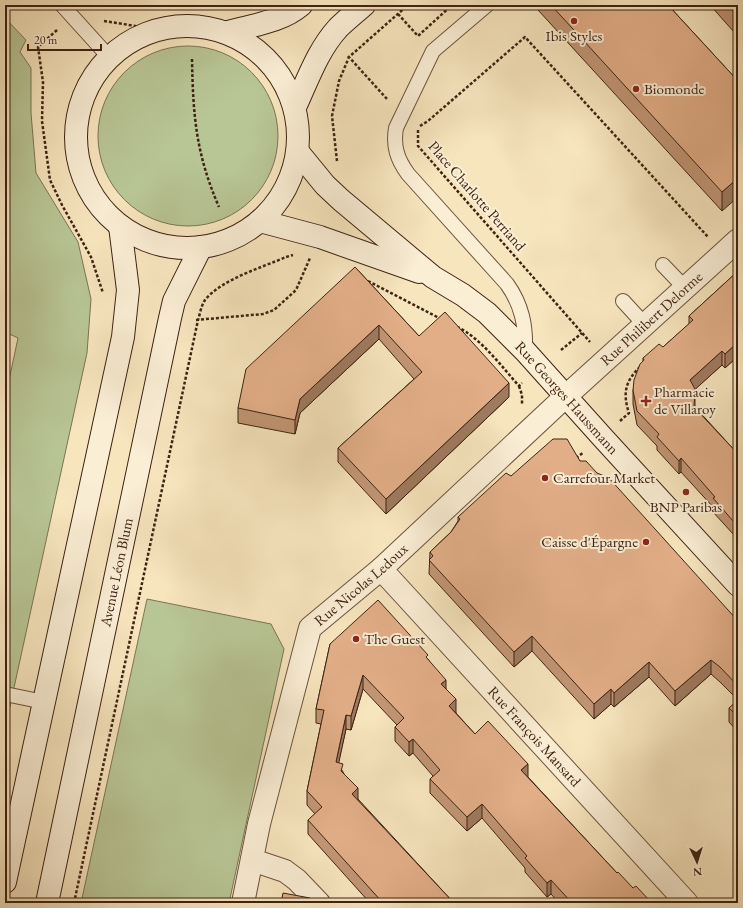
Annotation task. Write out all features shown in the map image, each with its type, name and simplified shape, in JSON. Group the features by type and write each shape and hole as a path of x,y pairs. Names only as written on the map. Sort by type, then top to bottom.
{"main road":[{"path":"228,32 276,20 290,13 301,5"},
{"path":"296,105 318,56 338,28 364,5"},
{"path":"174,26 210,28 228,32 263,56 279,74 296,105 298,152 291,178 278,202 260,221 232,238 201,247 173,247 145,240 120,226 98,204 83,176 76,144 78,113 87,89 109,57 139,37 174,26"},
{"name":"Rue Georges Haussmann","path":"298,152 325,185 341,200 433,277 463,295 487,313 526,351 565,397 738,585"},
{"name":"Rue Georges Haussmann","path":"260,221 320,237 433,277"},
{"path":"5,882 122,337 128,290 120,226"},
{"name":"Rue Philibert Delorme","path":"565,397 738,240"},
{"name":"Avenue Léon Blum","path":"48,903 170,318 174,301 201,247"},
{"name":"Rue Nicolas Ledoux","path":"243,903 259,824 310,628 381,569 565,397"},
{"name":"Rue François Mansard","path":"381,569 687,903"},
{"path":"252,860 285,871 297,880 318,903"}],"lane":[{"path":"62,5 109,57"},
{"path":"487,5 433,51 396,128 394,138 400,163 408,174 507,284 515,295 526,330 526,351"},
{"path":"663,265 685,288"},
{"path":"623,301 645,325"},
{"path":"5,694 44,702"}],"path":[{"path":"338,167 332,116 339,81 349,57 408,5"},
{"path":"398,14 418,36 452,5"},
{"path":"72,16 161,30"},
{"name":"Place Charlotte Perriand","path":"591,344 418,146 418,127 428,121 525,37 713,242"},
{"path":"38,47 42,82 42,121 50,180 62,206 91,257 104,295"},
{"path":"349,57 387,99"},
{"path":"192,59 196,134 201,161 219,207"},
{"path":"198,320 263,314 274,310 296,290 312,254 307,254"},
{"path":"74,903 198,320 204,302 215,290 286,257 297,255"},
{"path":"364,279 444,320"},
{"path":"450,324 463,330 489,353 519,386 524,382"},
{"path":"560,350 582,333"},
{"path":"617,424 629,413 627,397 628,380 642,365"},
{"path":"572,454 577,458 586,450"}],"green space":[{"path":"5,18 26,40 20,52 31,68 31,113 36,173 78,242 91,299 87,353 5,729 5,399 18,338 5,332 7,248 5,248"},
{"path":"188,46 206,48 222,53 238,61 252,72 263,86 271,102 276,118 278,136 276,154 271,170 263,186 252,200 238,211 222,219 206,224 188,226 170,224 154,219 138,211 124,200 113,186 105,170 100,154 98,136 100,118 105,102 113,86 124,72 138,61 154,53 170,48"},
{"path":"147,599 271,624 284,649 229,903 81,903"}],"building":[{"path":"551,5 668,5 738,81 738,178 722,192"},
{"path":"727,5 738,5 738,8 734,12"},
{"path":"355,267 419,336 445,312 509,383 386,499 338,448 422,372 379,325 300,399 295,420 238,408 246,369"},
{"path":"738,271 738,343 725,354 722,351 690,380 695,389 694,407 738,454 738,521 736,519 734,522 713,498 715,497 681,458 679,461 657,437 659,434 637,411 633,390 634,380 640,364 644,360 643,358 659,344 663,347 693,320 689,316"},
{"path":"553,439 567,439 580,461 586,461 597,473 609,478 738,621 738,686 720,667 711,660 675,691 649,662 614,693 611,689 594,704 532,636 514,652 429,560 433,556 430,552 451,532 460,519 458,517 506,473 511,476"},
{"path":"378,600 428,655 426,657 446,680 441,684 456,699 449,706 475,734 488,721 528,764 521,770 617,873 618,872 633,888 636,886 650,901 648,903 572,903 551,880 547,883 525,858 527,856 482,804 467,817 430,779 440,770 413,739 409,742 395,727 404,718 363,675 351,716 346,715 336,762 343,764 341,771 358,788 352,794 454,903 383,903 308,820 322,807 307,791 324,710 316,709 330,644"},
{"path":"738,700 738,717 729,708"},
{"path":"283,893 310,898 308,903 281,903"}],"place":[{"name":"Ibis Styles","path":"574,21"},
{"name":"Biomonde","path":"636,89"},
{"name":"Pharmacie de Villaroy","path":"646,401"},
{"name":"Carrefour Market","path":"545,478"},
{"name":"BNP Paribas","path":"686,492"},
{"name":"Caisse d'Épargne","path":"646,542"},
{"name":"The Guest","path":"356,639"}]}
